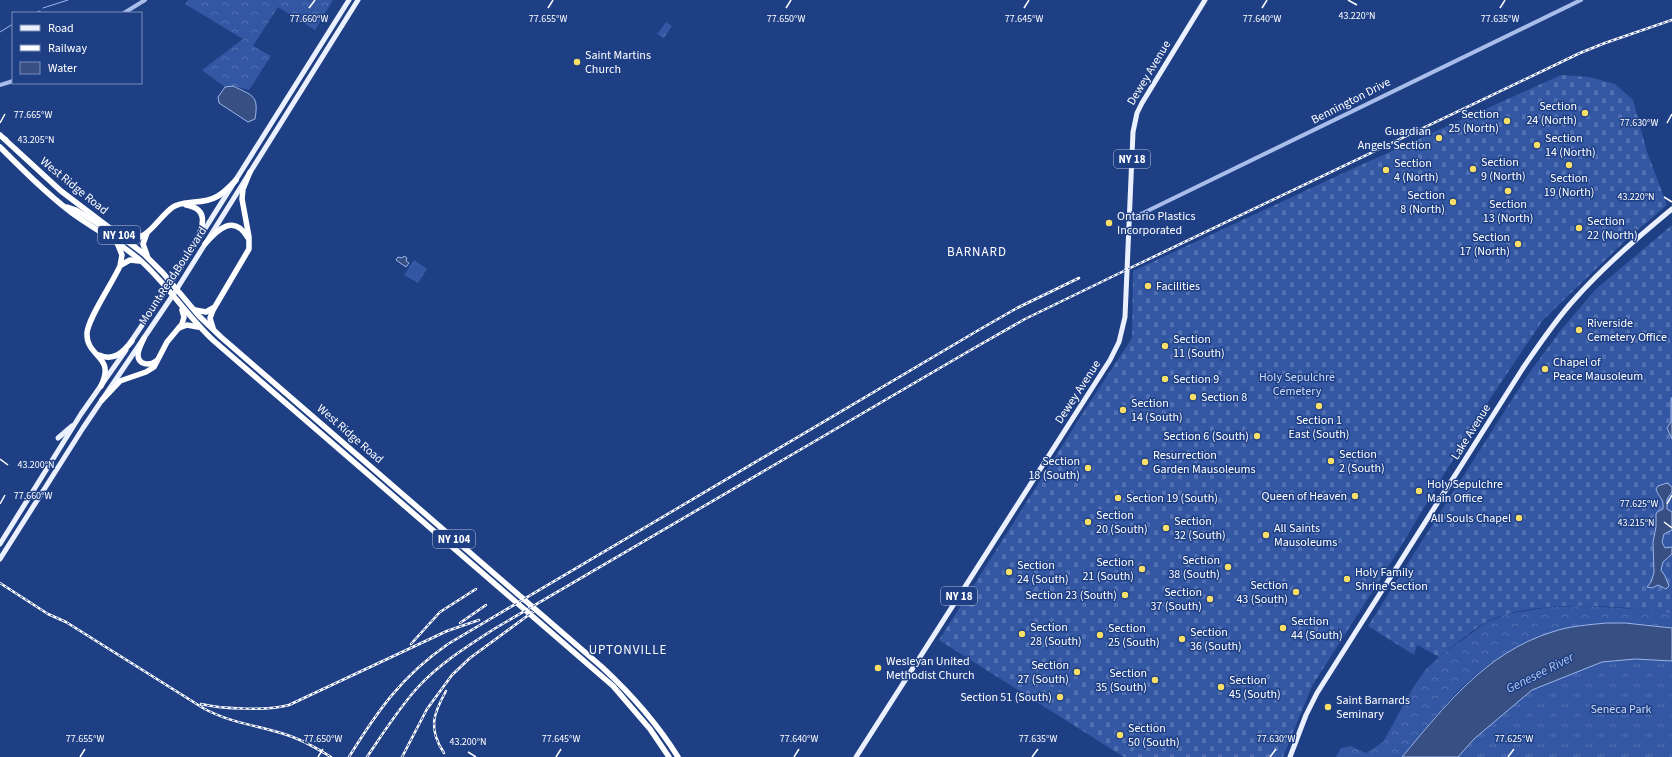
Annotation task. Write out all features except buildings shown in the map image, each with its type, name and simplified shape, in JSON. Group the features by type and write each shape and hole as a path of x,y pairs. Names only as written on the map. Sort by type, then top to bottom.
{"highway":[{"name":"West Ridge Road","path":"0,135 61,191 153,263 163,272 184,299 216,333 602,667 637,702 655,723 678,757"},
{"name":"West Ridge Road","path":"0,147 37,183 65,207 146,265 202,330 613,686 650,729 669,757"},
{"path":"216,333 210,320 215,306 246,256 250,245 242,201 243,189 250,172"},
{"path":"120,236 135,239 143,236 176,205 208,201 216,198 225,192 236,180"},
{"path":"176,205 192,206 202,215 203,223 195,244"},
{"path":"65,207 76,210 99,225 113,231"},
{"path":"205,244 218,230 224,226 230,225 242,230 247,236 250,245"},
{"path":"150,230 144,238 143,245 146,253 153,263"},
{"path":"101,386 106,368 103,361 88,341 88,328 119,269 122,260 120,248 113,240"},
{"path":"119,269 124,263 131,259 146,265"},
{"path":"102,400 122,380 153,368 167,342 179,328 184,317 180,306"},
{"path":"193,309 205,312 209,311 215,306"},
{"path":"179,328 190,325 202,330"},
{"path":"144,338 138,353 140,361 144,364 150,365 159,358"},
{"path":"94,351 105,358 114,358 132,341"}],"main road":[{"name":"Mount Read Boulevard","path":"0,544 82,414 132,341 195,244 349,0"},
{"name":"Mount Read Boulevard","path":"0,560 102,400 205,244 358,0"},
{"name":"Dewey Avenue","path":"856,757 1074,418 1116,348 1125,317 1133,132 1137,113 1205,0"},
{"name":"Lake Avenue","path":"1290,757 1306,715 1317,693 1532,355 1572,302 1598,274 1672,209"},
{"path":"58,438 82,414"}],"street":[{"path":"126,12 145,0"},
{"name":"Bennington Drive","path":"1129,217 1137,216 1306,135 1581,0"},
{"path":"0,85 12,81"}],"green space":[{"path":"188,0 333,0 315,30 278,7 253,46 271,56 249,90 233,86 225,87 202,70 243,39 185,4"},
{"path":"666,22 672,26 664,38 657,34"},
{"name":"Holy Sepulchre Cemetery","path":"1561,75 1589,77 1615,84 1633,100 1647,152 1667,205 1626,240 1543,320 1484,408 1395,556 1312,686 1283,757 1124,757 939,640 1132,338 1133,271 1352,169"},
{"path":"1672,225 1672,613 1603,606 1531,609 1508,614 1482,624 1439,657 1417,645 1414,655 1368,626 1527,376 1560,331 1596,289"},
{"path":"414,260 427,269 418,283 404,275"},
{"path":"414,263 418,266 412,276 407,273"},
{"path":"420,267 424,270 418,280 413,277"},
{"path":"1584,606 1638,609 1672,613 1672,628 1630,623 1598,624 1573,627 1549,634 1504,654 1484,668 1447,703 1402,757 1336,757 1341,748 1351,746 1366,753 1383,742 1414,686 1426,669 1439,657 1487,622 1507,614 1550,607"},
{"name":"Seneca Park","path":"1635,659 1672,661 1672,757 1458,757 1474,739 1532,690 1601,662"}],"water":[{"path":"233,86 253,97 256,105 255,119 248,122 219,103 218,97 225,87"},
{"path":"404,256 407,258 406,261 409,263 406,267 396,260 398,257 402,258"},
{"path":"1671,398 1672,439 1667,428 1671,422"},
{"path":"1667,483 1672,487 1672,492 1667,499 1667,509 1672,512 1672,530 1664,534 1662,542 1665,548 1672,547 1672,554 1663,562 1661,570 1669,586 1666,589 1658,585 1652,588 1647,587 1651,582 1654,573 1653,542 1656,527 1656,514 1663,509 1662,500 1656,489 1658,486"},
{"name":"Genesee River","path":"1606,623 1625,623 1672,628 1672,661 1635,659 1602,662 1532,690 1474,739 1458,757 1402,757 1434,719 1468,683 1486,667 1506,653 1528,641 1558,630"}],"waterway":[{"path":"43,8 68,0"},
{"path":"0,32 12,25"}],"railway":[{"path":"367,757 399,710 420,685 446,662 494,629 1025,319 1580,53 1672,20"},
{"path":"349,757 370,724 404,681 448,644 977,331 1017,308 1079,278"},
{"path":"0,583 48,614 66,622 212,713 294,737 331,757"},
{"path":"411,644 440,612 476,589"},
{"path":"460,623 486,605"},
{"path":"402,757 427,709 452,675 470,658 534,611"},
{"path":"201,704 245,709 270,708 289,705 447,631 479,620"},
{"path":"444,753 436,736 434,722 435,714 446,691"}],"place":[{"name":"Saint Martins Church","path":"577,62"},
{"name":"Section 24 (North)","path":"1585,113"},
{"name":"Section 25 (North)","path":"1507,121"},
{"name":"Guardian Angels Section","path":"1439,138"},
{"name":"Section 14 (North)","path":"1537,145"},
{"name":"Section 19 (North)","path":"1569,165"},
{"name":"Section 9 (North)","path":"1473,169"},
{"name":"Section 4 (North)","path":"1386,170"},
{"name":"Section 13 (North)","path":"1508,191"},
{"name":"Section 8 (North)","path":"1453,202"},
{"name":"Ontario Plastics Incorporated","path":"1109,223"},
{"name":"Section 22 (North)","path":"1579,228"},
{"name":"Section 17 (North)","path":"1518,244"},
{"name":"Facilities","path":"1148,286"},
{"name":"Riverside Cemetery Office","path":"1579,330"},
{"name":"Section 11 (South)","path":"1165,346"},
{"name":"Chapel of Peace Mausoleum","path":"1545,369"},
{"name":"Section 9","path":"1165,379"},
{"name":"Section 8","path":"1193,397"},
{"name":"Section 1 East (South)","path":"1319,406"},
{"name":"Section 14 (South)","path":"1123,410"},
{"name":"Section 6 (South)","path":"1257,436"},
{"name":"Section 2 (South)","path":"1331,461"},
{"name":"Resurrection Garden Mausoleums","path":"1145,462"},
{"name":"Section 18 (South)","path":"1088,468"},
{"name":"Holy Sepulchre Main Office","path":"1419,491"},
{"name":"Queen of Heaven","path":"1355,496"},
{"name":"Section 19 (South)","path":"1118,498"},
{"name":"All Souls Chapel","path":"1519,518"},
{"name":"Section 20 (South)","path":"1088,522"},
{"name":"Section 32 (South)","path":"1166,528"},
{"name":"All Saints Mausoleums","path":"1266,535"},
{"name":"Section 38 (South)","path":"1228,567"},
{"name":"Section 21 (South)","path":"1142,569"},
{"name":"Section 24 (South)","path":"1009,572"},
{"name":"Holy Family Shrine Section","path":"1347,579"},
{"name":"Section 43 (South)","path":"1296,592"},
{"name":"Section 23 (South)","path":"1125,595"},
{"name":"Section 37 (South)","path":"1210,599"},
{"name":"Section 44 (South)","path":"1283,628"},
{"name":"Section 28 (South)","path":"1022,634"},
{"name":"Section 25 (South)","path":"1100,635"},
{"name":"Section 36 (South)","path":"1182,639"},
{"name":"Wesleyan United Methodist Church","path":"878,668"},
{"name":"Section 27 (South)","path":"1077,672"},
{"name":"Section 35 (South)","path":"1155,680"},
{"name":"Section 45 (South)","path":"1221,687"},
{"name":"Section 51 (South)","path":"1060,697"},
{"name":"Saint Barnards Seminary","path":"1328,707"},
{"name":"Section 50 (South)","path":"1120,735"}],"district":[{"name":"BARNARD","path":"977,252"},
{"name":"UPTONVILLE","path":"628,650"}]}
